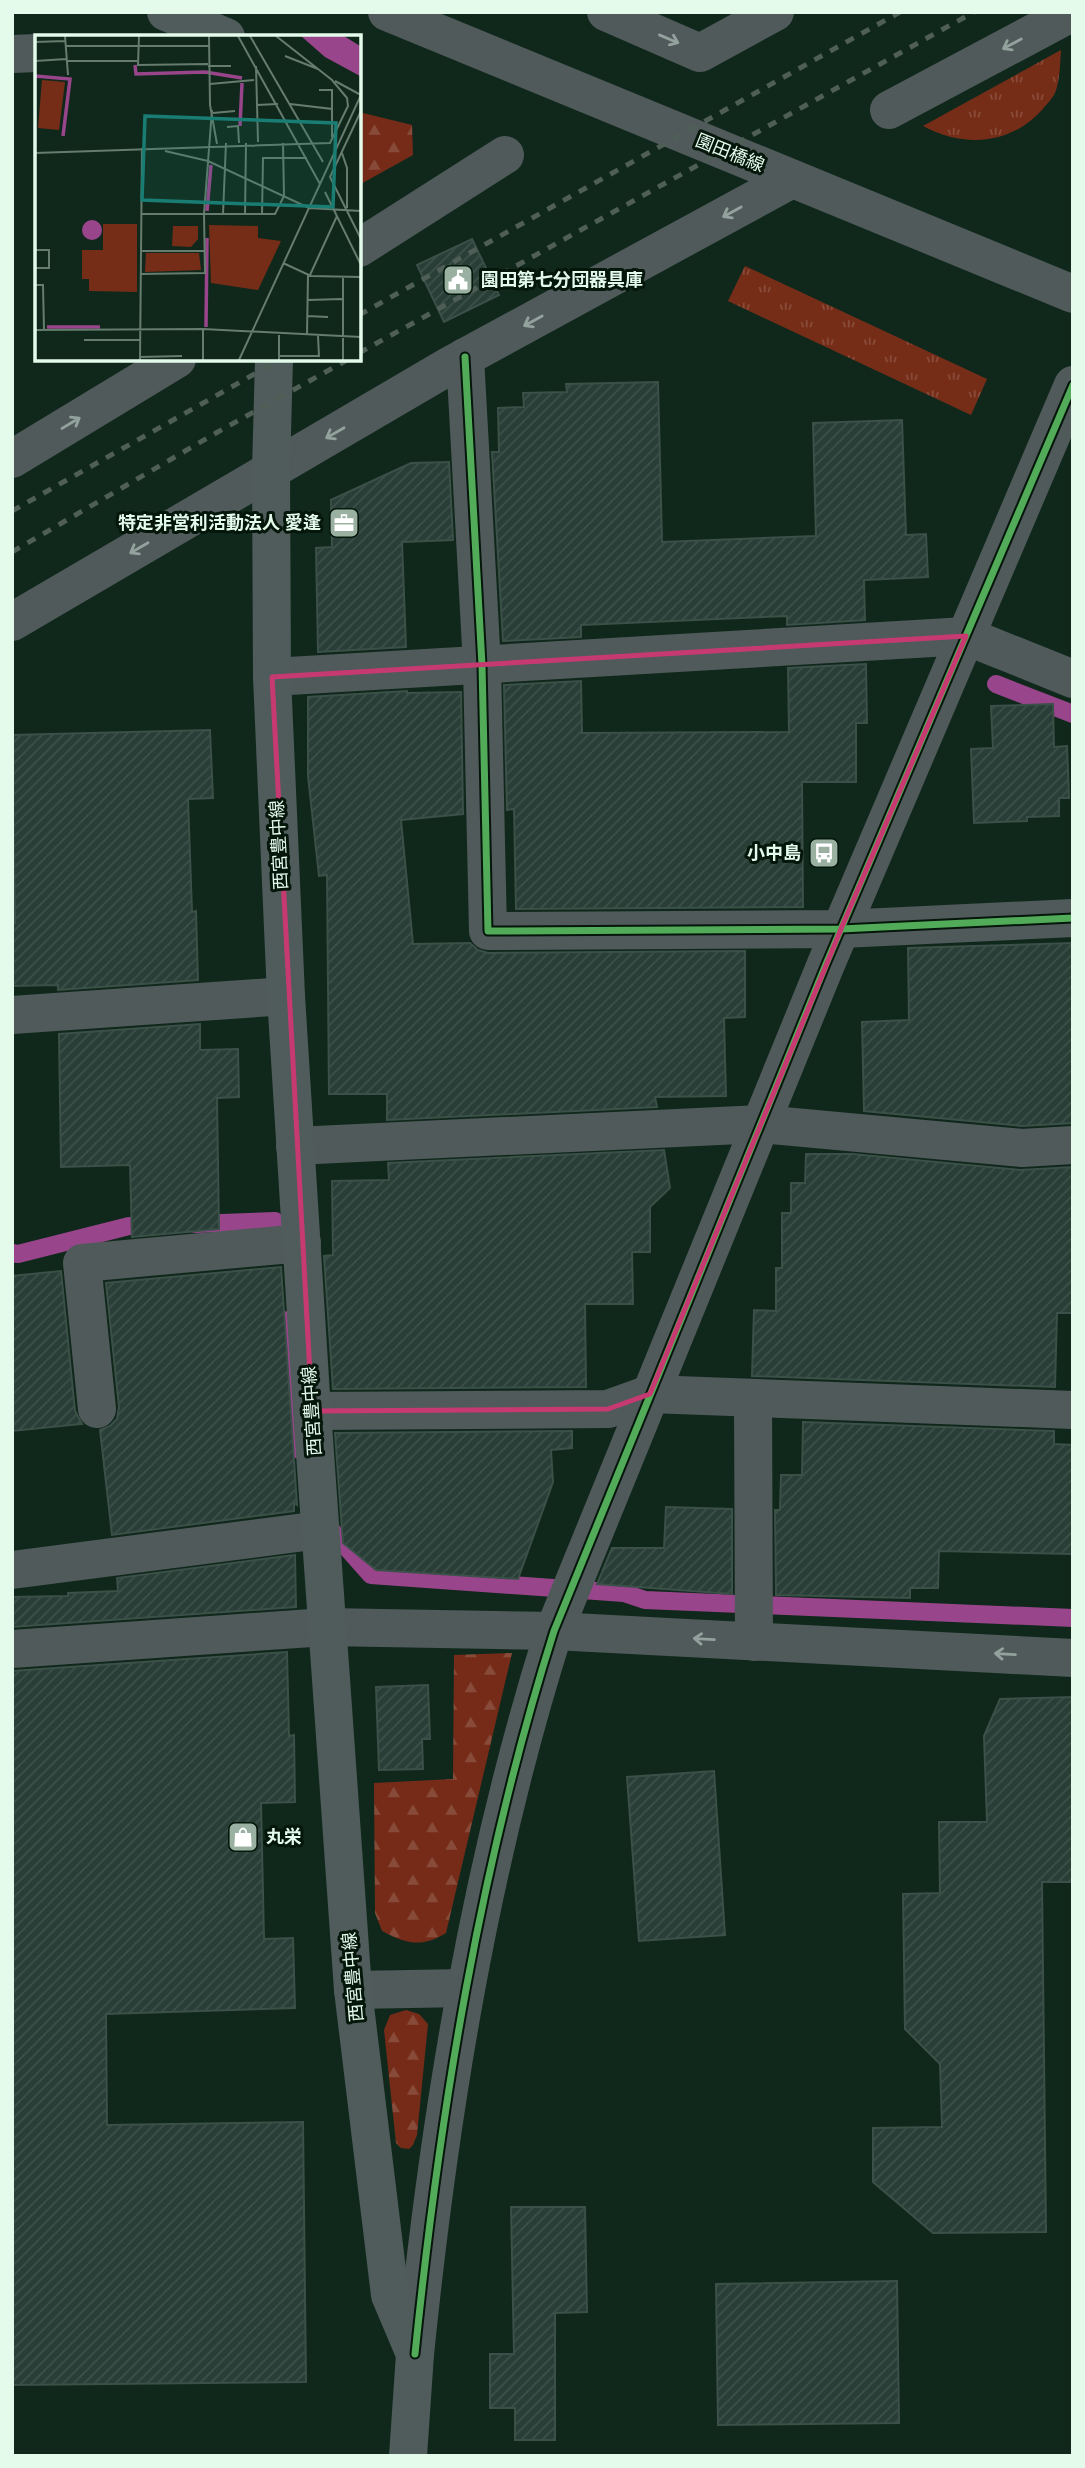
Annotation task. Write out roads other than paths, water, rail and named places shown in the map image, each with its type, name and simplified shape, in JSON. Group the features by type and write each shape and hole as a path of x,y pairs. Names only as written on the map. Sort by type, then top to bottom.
{"main road":[{"path":"166,12 221,35"},
{"name":"西宮豊中線","path":"274,360 271,470 272,677 295,1146 353,1990 390,2295 415,2354 408,2456"}],"street":[{"name":"園田橋線","path":"387,12 1073,294"},
{"path":"606,12 700,53 775,12"},
{"path":"888,110 1073,12"},
{"path":"12,54 35,53"},
{"path":"360,247 505,155"},
{"path":"12,622 465,357 792,179"},
{"path":"465,357 482,665 488,931 841,929 1073,918"},
{"path":"12,458 175,360"},
{"path":"415,2354 433,2202 466,1988 505,1802 554,1631 841,929 1073,385"},
{"path":"272,677 967,636 1073,679"},
{"path":"12,1014 286,996"},
{"path":"295,1146 761,1124 1022,1148 1073,1145"},
{"path":"97,1409 82,1263 302,1243"},
{"path":"312,1411 608,1409 650,1394 1073,1410"},
{"path":"753,1398 754,1642"},
{"path":"12,1570 320,1530"},
{"path":"12,1649 326,1627 554,1631 1073,1658"},
{"path":"353,1990 466,1988"}],"waterway":[{"path":"996,684 1073,714"},
{"path":"195,1224 275,1221 277,1250"},
{"path":"12,1253 18,1254 129,1226 153,1226"},
{"path":"284,1320 296,1449"},
{"path":"325,1523 371,1575 624,1593 645,1600 1073,1618"}],"railway":[{"path":"360,314 900,12"},
{"path":"360,352 974,12"},
{"path":"12,511 279,360"},
{"path":"12,552 347,360"}],"place":[{"name":"園田第七分団器具庫","path":"458,280"},
{"name":"特定非営利活動法人 愛逢","path":"344,523"},
{"name":"小中島","path":"824,853"},
{"name":"丸栄","path":"243,1837"}]}
